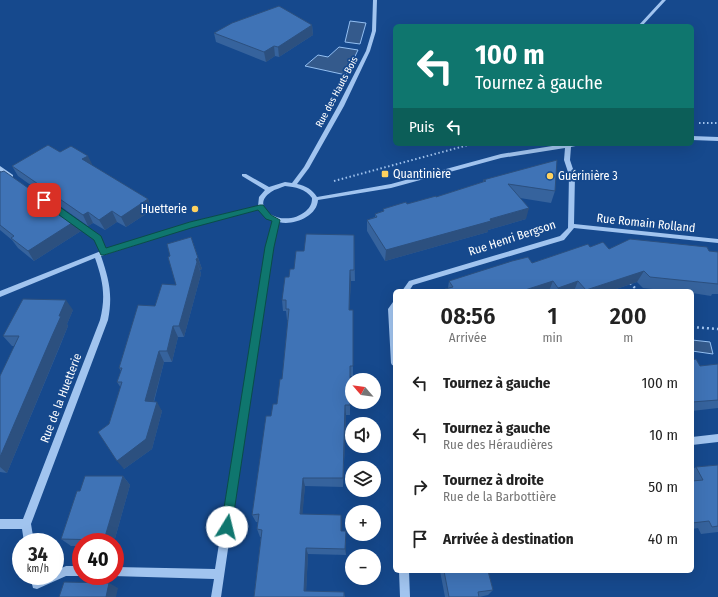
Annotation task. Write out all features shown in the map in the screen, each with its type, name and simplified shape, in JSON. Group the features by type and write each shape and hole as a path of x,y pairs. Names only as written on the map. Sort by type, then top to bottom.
{"street":[{"name":"Rue des Hauts Bois","path":"294,184 306,168 341,106 368,51 376,18 375,0"},
{"path":"642,24 664,0"},
{"path":"694,138 718,139"},
{"path":"315,199 391,186 501,156 562,146"},
{"name":"Rue Henri Bergson","path":"406,289 411,283 562,238 571,229 572,175 567,160 568,146"},
{"path":"0,168 19,182"},
{"path":"7,174 14,170"},
{"path":"244,175 269,190"},
{"path":"294,184 309,190 315,199 314,206 310,212 295,220 276,220 263,213 260,207 260,201 263,195 277,186 294,184"},
{"path":"0,294 100,254 190,225 260,207"},
{"name":"Rue de la Huetterie","path":"26,524 104,320 108,292 98,238 63,214"},
{"path":"216,597 269,247 276,220"},
{"name":"Rue Romain Rolland","path":"571,226 718,242"},
{"path":"393,307 393,327"},
{"path":"694,441 718,438"},
{"path":"0,524 26,524 28,533"},
{"path":"124,572 220,574"},
{"path":"404,573 405,597"}],"path":[{"path":"698,123 718,123"},
{"path":"334,181 465,146"},
{"path":"628,279 636,289"},
{"path":"694,327 718,329"}],"water":[{"path":"350,21 366,23 360,44 345,42"},
{"path":"339,47 358,50 346,75 305,66 318,55 328,57"},
{"path":"694,340 710,342 713,354 694,351"}],"building":[{"path":"279,6 312,25 278,47 274,46 264,52 214,33 232,23"},
{"path":"48,145 60,152 71,146 88,156 82,159 148,199 121,217 112,211 99,220 88,212 83,215 12,166"},
{"path":"557,160 555,191 508,184 529,208 490,219 491,221 386,250 367,220 377,217 375,214 384,211 383,209 406,202 407,204 436,197 486,181 483,180"},
{"path":"4,171 75,221 28,251 11,238 14,236 0,225 0,172"},
{"path":"306,234 354,235 354,270 350,270 349,310 353,310 353,366 350,366 350,373 345,373 343,478 303,478 300,514 341,515 341,531 345,531 345,549 306,548 304,591 344,592 344,597 254,597 262,530 257,529 259,514 252,515 266,416 271,416 273,404 277,404 280,379 282,379 289,309 286,309 286,300 282,300 285,277 289,277 290,269 294,269 296,251 304,251"},
{"path":"191,237 198,258 196,259 197,262 179,326 173,326 167,351 159,351 145,401 157,402 146,439 117,461 98,432 109,424 122,382 117,382 122,368 119,368 138,305 155,306 162,284 176,285 168,257 170,256 167,244"},
{"path":"630,239 707,247 709,251 718,252 718,284 650,277 644,271 589,289 585,289 578,281 558,288 553,281 528,289 445,289 453,287 449,281 528,257 532,263 588,244 590,247 603,242 609,249"},
{"path":"23,299 66,300 59,316 61,316 0,457 0,376 19,336 3,336"},
{"path":"696,359 700,366 718,364 718,400 694,402 694,360"},
{"path":"718,465 718,526 712,527 709,521 694,523 694,481 703,480 696,467"},
{"path":"85,476 123,476 106,533 72,533 72,539 64,539 63,533 77,491 80,491"},
{"path":"444,573 489,573 493,590 478,592 479,597 449,597"},
{"path":"64,582 72,582 72,585 109,585 106,597 59,597"}],"place":[{"name":"Quantinière","path":"385,174"},
{"name":"Guérinière 3","path":"550,176"},
{"name":"Huetterie","path":"195,209"}],"route":[{"path":"44,200 98,238 104,252 190,225 260,207 263,213 276,220 269,247 227,527"}]}
